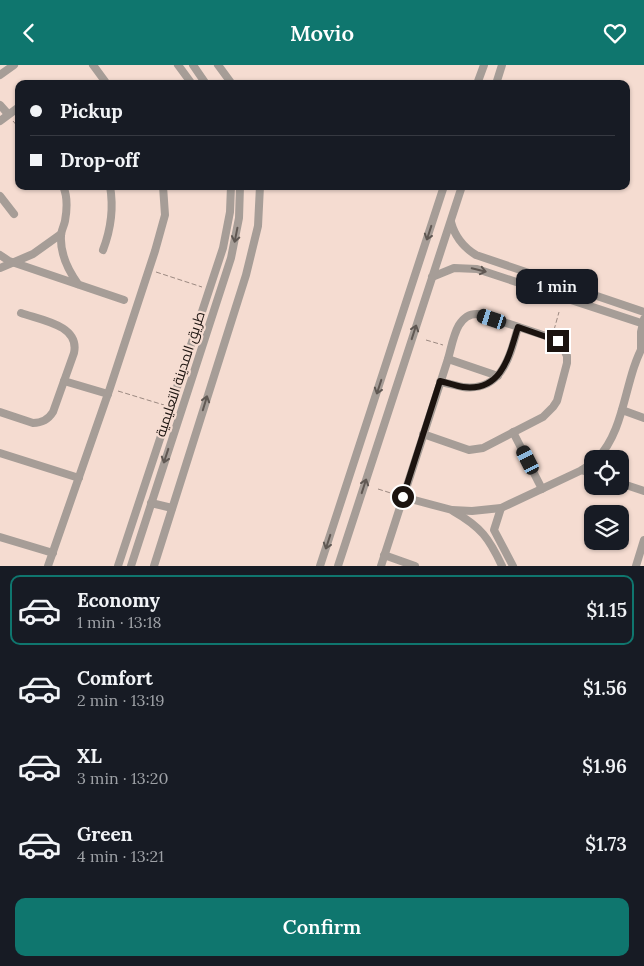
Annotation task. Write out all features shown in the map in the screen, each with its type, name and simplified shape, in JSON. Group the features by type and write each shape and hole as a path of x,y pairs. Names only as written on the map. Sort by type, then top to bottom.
{"street":[{"path":"0,75 14,65"},
{"path":"93,65 104,80"},
{"path":"178,65 189,80"},
{"path":"193,65 203,80"},
{"path":"218,65 229,80"},
{"path":"478,80 484,65"},
{"path":"497,80 502,65"},
{"path":"0,105 8,115"},
{"path":"0,121 15,110"},
{"path":"64,190 67,206 60,234 65,261 78,284"},
{"path":"103,251 112,219 111,190"},
{"path":"48,566 109,391 165,215 163,190"},
{"path":"118,566 228,230 231,190"},
{"name":"طريق المدينة التعليمية","path":"131,566 231,257 239,218 240,190"},
{"path":"154,566 246,275 258,226 260,190"},
{"path":"320,566 443,190"},
{"path":"338,566 461,190"},
{"path":"0,196 14,214"},
{"path":"450,221 462,244 476,255 644,312"},
{"path":"0,268 38,251 60,234"},
{"path":"0,255 13,262 124,300"},
{"path":"432,277 454,268 477,269 643,322 643,346 622,410 610,441 604,450"},
{"path":"0,413 33,423 42,422 53,412 75,348 72,335 64,329 21,313"},
{"path":"381,566 384,555 440,381 461,320 469,315 478,315 552,338 562,345 567,356 567,363 557,401 543,417 476,450 468,450 423,434"},
{"path":"440,381 464,387 473,387 482,385 498,376 507,363 518,327"},
{"path":"448,359 498,376"},
{"path":"64,381 109,391"},
{"path":"622,410 644,418"},
{"path":"513,432 542,489"},
{"path":"0,453 79,478"},
{"path":"403,497 452,510 472,511 501,508 582,470"},
{"path":"629,486 644,491"},
{"path":"151,503 172,508"},
{"path":"501,508 494,530 513,566"},
{"path":"452,510 486,535 502,566"},
{"path":"0,537 52,553"},
{"path":"636,566 644,540"},
{"path":"384,555 415,566"}],"path":[{"path":"8,115 15,123"},
{"path":"148,269 209,289"},
{"path":"552,338 559,312"},
{"path":"426,339 451,348"},
{"path":"109,391 170,407"},
{"path":"378,489 403,497"}],"route":[{"path":"403,497 440,381 464,387 473,387 482,385 498,376 507,363 518,327 558,341"}]}
